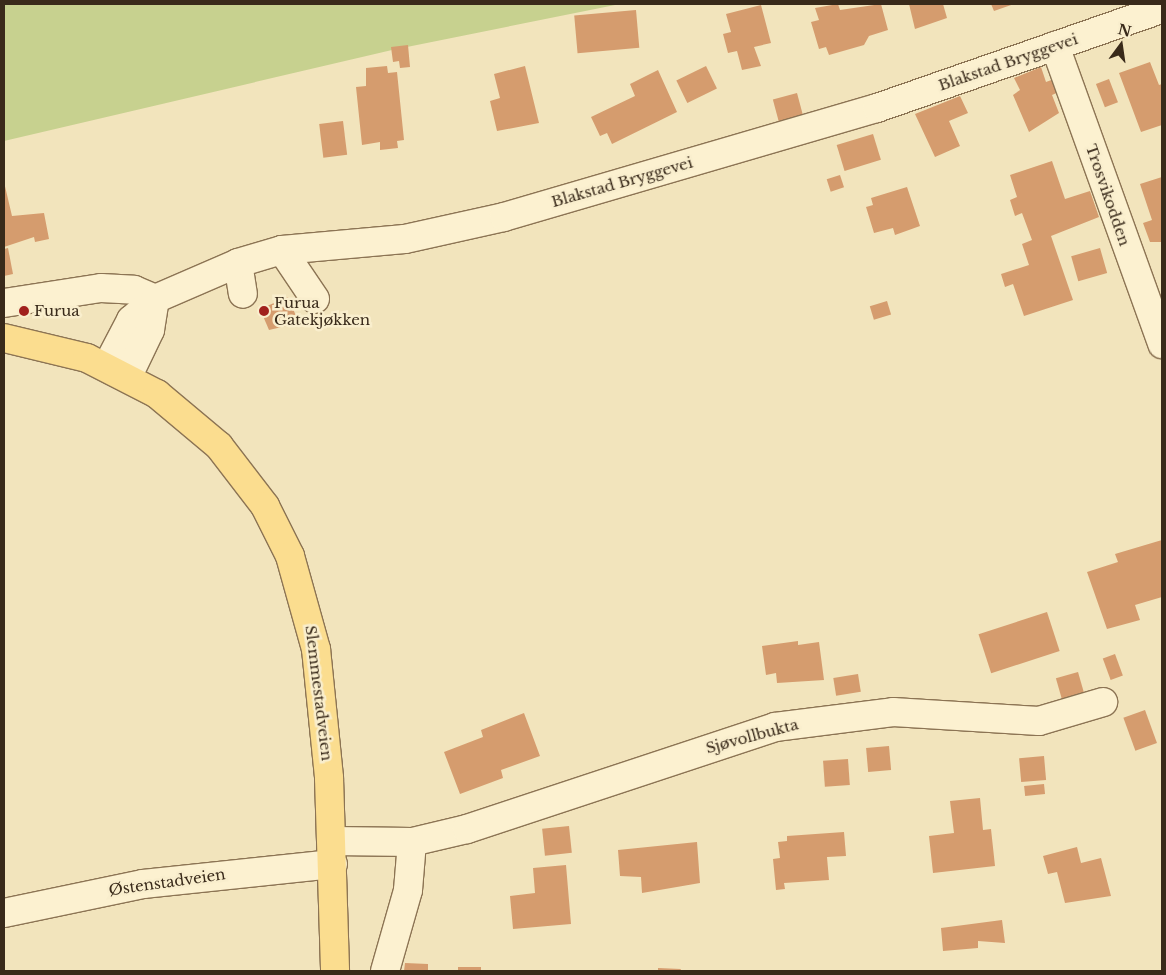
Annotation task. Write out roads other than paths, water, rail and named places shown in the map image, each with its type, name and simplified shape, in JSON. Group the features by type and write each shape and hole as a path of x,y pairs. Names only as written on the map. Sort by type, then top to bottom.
{"main road":[{"name":"Slemmestadveien","path":"4,338 58,348 118,371 188,417 234,462 265,506 290,556 317,657 333,853 335,971"}],"street":[{"name":"Blakstad Bryggevei","path":"118,371 131,320 155,299 238,263 282,250 405,239 504,217 877,108 1162,9"},
{"name":"Trosvikodden","path":"1055,46 1162,344"},
{"path":"282,250 315,299"},
{"path":"238,263 243,294"},
{"path":"4,303 101,288 134,290 155,299"},
{"name":"Sjøvollbukta","path":"333,853 412,842 526,812 728,739 775,727 894,712 1040,721 1103,702"},
{"path":"385,971 408,890 412,842"},
{"name":"Østenstadveien","path":"4,913 143,884 333,853"}],"place":[{"name":"Furua","path":"24,311"},
{"name":"Furua Gatekjøkken","path":"264,311"}]}
